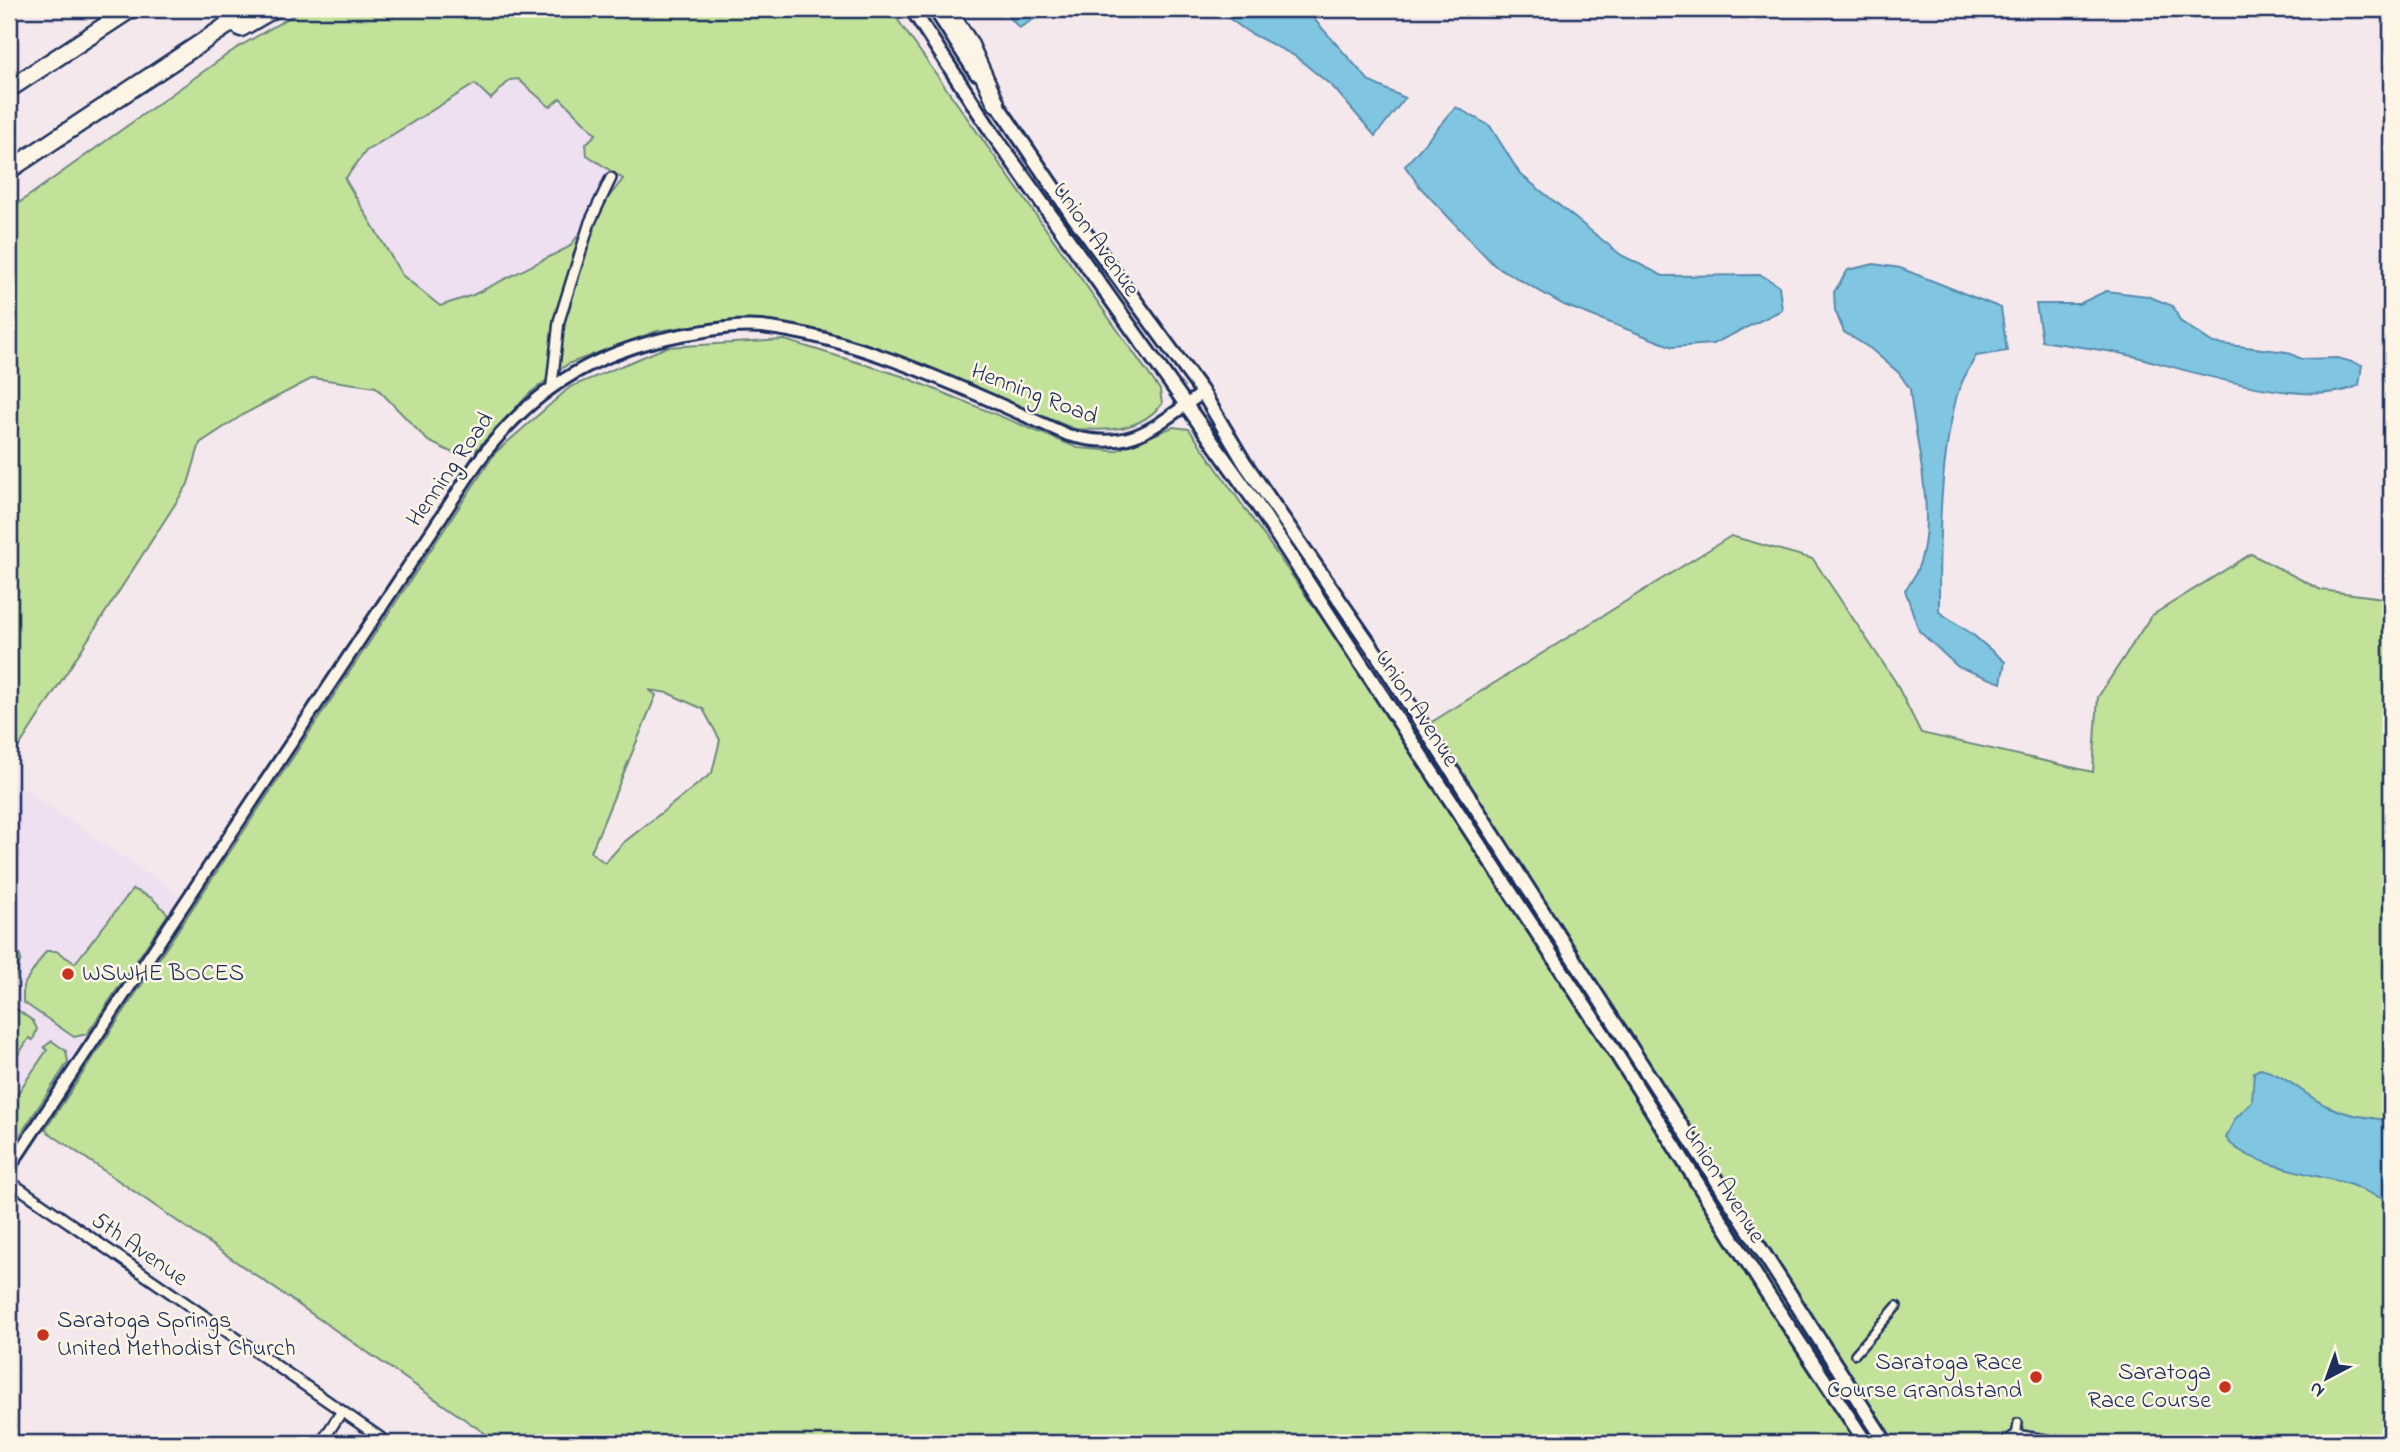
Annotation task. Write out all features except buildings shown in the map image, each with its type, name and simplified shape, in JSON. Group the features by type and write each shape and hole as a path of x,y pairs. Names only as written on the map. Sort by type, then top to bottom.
{"highway":[{"path":"9,89 131,9"},
{"path":"9,170 128,88 252,9"},
{"path":"128,88 173,68 274,9"},
{"path":"947,9 969,43 996,103"}],"main road":[{"name":"Union Avenue","path":"912,9 993,134 1256,503 1618,1055 1765,1290 1866,1443"},
{"name":"Union Avenue","path":"935,9 1077,222 1203,393 1244,462 1378,656 1886,1443"}],"street":[{"path":"552,385 559,321 590,222 611,178"},
{"name":"Henning Road","path":"9,1168 477,463 520,412 552,385 600,359 647,342 729,327 762,327 856,347 1068,435 1096,442 1111,443 1141,434 1203,393"},
{"name":"5th Avenue","path":"9,1181 388,1443"},
{"path":"1855,1354 1897,1307"},
{"path":"321,1443 342,1411"},
{"path":"2015,1439 2018,1423"},
{"path":"2003,1443 2015,1439 2070,1443"}],"shaded area":[{"path":"540,43 624,179 569,247 473,295 440,306 402,276 344,179 366,151"},
{"name":"WSWHE BOCES","path":"9,779 180,896 9,1152"}],"green space":[{"path":"304,9 890,9 1160,390 1162,404 1133,425 1100,430 1075,429 827,331 735,320 657,331 568,364 530,393 476,450 455,454 428,441 376,387 313,378 244,414 200,443 188,484 9,762 9,210 235,49","holes":["518,79 550,107 560,98 596,134 586,144 587,155 623,179 569,247 473,295 440,306 402,275 345,179 366,151 475,84 491,99 510,80"]},
{"name":"Saratoga Race Course","path":"785,340 902,376 1078,448 1115,451 1173,427 1189,429 1406,738 1731,536 1813,559 1895,681 1921,733 2093,772 2098,697 2151,616 2251,554 2321,590 2391,599 2391,1443 499,1443 45,1130 495,453 570,387 667,347","holes":["649,690 668,693 703,709 720,740 712,773 623,843 605,863 591,852 656,695"]},
{"path":"133,889 152,898 168,914 87,1034 74,1037 23,1002 23,986 46,951 56,951 75,963"},
{"path":"11,948 18,952 21,959 13,984 9,981"},
{"path":"9,1004 33,1021 37,1029 33,1040 29,1038 9,1069"},
{"path":"52,1041 66,1051 68,1062 9,1152 9,1106 47,1050 44,1047"}],"water":[{"path":"1011,9 1051,9 1019,28 1007,14"},
{"path":"1216,9 1305,9 1370,82 1405,98 1375,136 1333,87 1295,56 1248,32"},
{"path":"1456,107 1490,126 1520,174 1621,255 1663,276 1761,275 1779,286 1782,310 1713,344 1673,347 1564,305 1494,265 1420,187 1405,166"},
{"path":"1874,264 1900,268 2001,308 2007,351 1976,356 1959,388 1950,425 1941,505 1939,612 1972,634 2005,662 2001,683 1958,667 1919,631 1905,590 1917,570 1924,547 1926,521 1925,494 1910,389 1899,373 1871,349 1844,332 1835,310 1834,292 1848,270"},
{"path":"2106,291 2147,296 2173,306 2180,321 2213,343 2287,352 2301,359 2338,358 2362,365 2359,385 2338,392 2280,391 2215,378 2122,354 2042,341 2036,304 2079,304"},
{"path":"2260,1069 2278,1075 2335,1109 2391,1121 2391,1201 2351,1185 2249,1156 2226,1138 2235,1119 2252,1102 2254,1072"}],"place":[{"name":"WSWHE BOCES","path":"68,974"},
{"name":"Saratoga Springs United Methodist Church","path":"43,1335"},
{"name":"Saratoga Race Course Grandstand","path":"2036,1377"},
{"name":"Saratoga Race Course","path":"2225,1387"}]}
